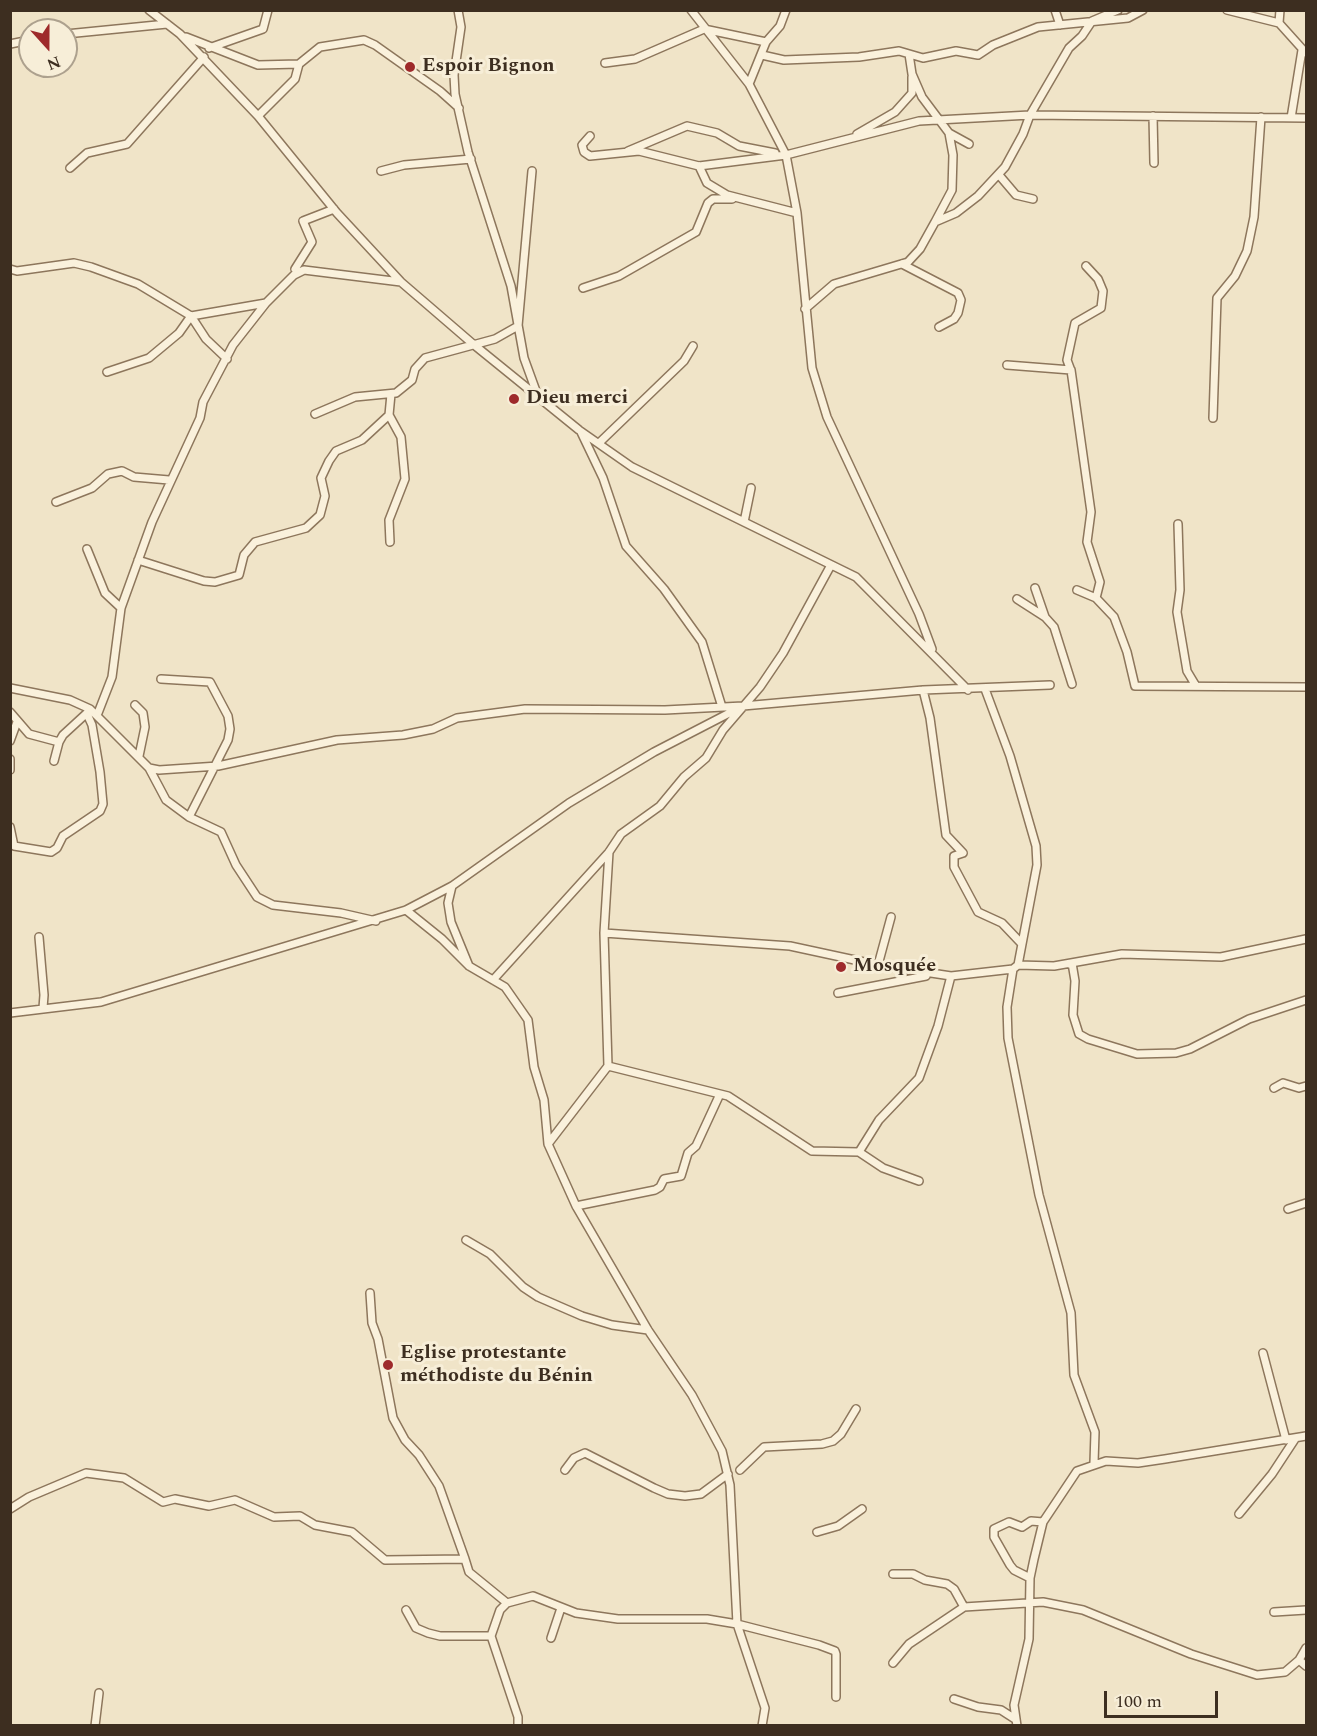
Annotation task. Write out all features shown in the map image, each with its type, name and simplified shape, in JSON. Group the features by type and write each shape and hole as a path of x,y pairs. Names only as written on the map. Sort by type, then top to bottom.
{"street":[{"path":"149,10 180,34 204,57 258,116 334,209 401,282 473,344 579,430 653,478 856,577 933,652 968,690"},
{"path":"209,48 262,29 268,10"},
{"path":"458,10 461,27 454,75 455,94 471,159 511,286 527,367 537,394"},
{"path":"691,10 749,84 786,155 797,213 812,368 827,417 919,614 933,652"},
{"path":"749,84 766,42 780,26 786,10"},
{"path":"1054,10 1060,25"},
{"path":"935,222 956,213 978,196 999,175 1065,54 1092,21 1118,10"},
{"path":"762,55 784,60 859,57 899,51 923,58 956,51 978,55 993,45 1038,27 1128,18 1143,10"},
{"path":"1227,10 1279,23 1304,52 1291,118"},
{"path":"1279,23 1280,10"},
{"path":"78,33 167,24"},
{"path":"605,63 635,59 704,29 766,42"},
{"path":"180,34 209,48 258,65 299,64"},
{"path":"258,116 295,80 299,64 320,47 364,40 375,45 440,91 460,109"},
{"path":"848,139 895,112 912,93 909,54"},
{"path":"70,168 87,153 127,144 204,57"},
{"path":"912,74 922,97 949,133 969,144"},
{"path":"628,151 639,151 699,166 786,155 919,121 938,119 1030,115 1306,118"},
{"path":"1153,116 1154,163"},
{"path":"1213,418 1217,298 1235,276 1247,251 1254,218 1261,117"},
{"path":"590,136 582,145 584,152 590,156 609,156 628,151 687,126 717,133 739,146 786,155"},
{"path":"805,309 834,284 902,264 920,249 952,190 953,155 949,133"},
{"path":"381,171 415,164 471,159"},
{"path":"699,166 707,183 738,199"},
{"path":"518,326 532,171"},
{"path":"999,175 1016,195 1033,199"},
{"path":"583,288 619,276 696,232 708,203 713,199 738,199 797,213"},
{"path":"295,269 312,242 303,221 334,209"},
{"path":"10,269 17,272 74,263 138,284 191,316 206,339 227,359"},
{"path":"902,264 958,293 961,300 958,313 954,319 939,327"},
{"path":"1086,266 1098,279 1103,291 1101,308 1075,323 1067,360 1091,512 1087,542 1100,582 1096,598"},
{"path":"98,713 112,677 121,608 138,560 170,480 200,418 203,402 234,345 266,303 294,275 304,270 401,282"},
{"path":"511,286 524,275"},
{"path":"107,372 138,364 160,350 179,333 191,316 266,303"},
{"path":"315,414 355,397 390,394 405,387 412,380 419,363 424,358 499,338 518,326"},
{"path":"599,444 684,361 693,346"},
{"path":"1007,365 1042,369 1070,368"},
{"path":"390,394 389,415 401,437 405,479 389,520 390,542"},
{"path":"138,560 204,581 214,582 239,575 244,555 255,542 306,528 320,515 325,496 321,478 328,461 336,451 362,440 389,415"},
{"path":"579,430 603,478 626,546 664,589 702,642 722,707"},
{"path":"56,502 92,488 108,474 122,471 134,477 170,480"},
{"path":"744,522 750,488"},
{"path":"1178,524 1180,590 1177,612 1187,671 1196,686"},
{"path":"87,549 105,593 121,608"},
{"path":"493,980 609,852 621,834 660,806 684,777 706,758 723,730 760,687 783,653 831,565"},
{"path":"1035,588 1046,617 1054,627 1072,684"},
{"path":"1077,590 1096,598 1116,620 1135,686 1306,687"},
{"path":"1017,599 1028,609 1046,617"},
{"path":"161,679 210,682 228,716 230,729 218,766 189,817"},
{"path":"149,768 159,770 218,766 337,740 403,735 433,729 457,718 525,709 665,710 743,706 923,690 1050,685"},
{"path":"10,688 70,700 88,711 98,713 149,768 166,800 189,817 221,832 240,872 257,897 267,903 377,921"},
{"path":"985,689 1010,756 1036,846 1037,865 1007,1007 1008,1038 1039,1195 1071,1313 1074,1375 1095,1432 1094,1463"},
{"path":"923,690 930,718 946,835 963,853 954,856 954,867 978,912 1002,923 1022,943"},
{"path":"135,705 143,713 146,727 139,756"},
{"path":"10,1013 101,1002 377,921 406,910 452,886 569,803 654,752 743,706"},
{"path":"54,761 63,735 88,711"},
{"path":"10,827 14,846 51,852 57,848 63,836 100,811 103,804 100,772 88,711"},
{"path":"10,712 29,734 59,742"},
{"path":"10,741 17,722"},
{"path":"10,759 10,770"},
{"path":"548,1144 608,1066 604,933 609,852"},
{"path":"452,886 448,903 452,922 469,966"},
{"path":"406,910 442,939 469,966 505,987 528,1020 534,1066 544,1100 548,1144 576,1206 648,1330 692,1395 722,1451 728,1474 737,1624 765,1708 762,1725"},
{"path":"878,965 891,917"},
{"path":"604,933 692,937 790,946 931,975 951,976 1016,967 1072,963 1075,981 1073,1015 1079,1034 1137,1054 1176,1053 1190,1049 1249,1018 1306,999"},
{"path":"39,937 43,1008"},
{"path":"1054,966 1122,954 1221,957 1306,939"},
{"path":"838,993 931,975"},
{"path":"859,1152 879,1120 919,1078 938,1026 951,976"},
{"path":"608,1066 720,1094 737,1101 785,1136 812,1151 859,1152 883,1168 919,1180"},
{"path":"1274,1088 1284,1083 1299,1088 1306,1086"},
{"path":"576,1206 655,1190 660,1187 664,1179 681,1176 688,1153 696,1146 720,1094"},
{"path":"1288,1209 1306,1203"},
{"path":"466,1240 490,1254 523,1287 538,1297 582,1316 612,1325 648,1330"},
{"path":"370,1293 372,1323 378,1339 393,1418 405,1440 419,1455 439,1486 469,1572 507,1603"},
{"path":"1263,1353 1286,1440"},
{"path":"740,1470 764,1447 822,1444 833,1441 841,1434 856,1408"},
{"path":"1016,1722 1016,1698 1029,1639 1030,1578 1043,1522 1077,1471 1094,1463 1147,1462 1306,1436"},
{"path":"1239,1514 1272,1474 1295,1438"},
{"path":"565,1470 574,1458 585,1454 668,1494 686,1496 700,1494 728,1474"},
{"path":"10,1509 29,1497 86,1473 124,1478 163,1502 175,1499 209,1506 235,1500 274,1517 300,1516 315,1525 352,1532 385,1560 465,1558"},
{"path":"817,1532 838,1526 862,1509"},
{"path":"1030,1578 1010,1565 994,1537 994,1529 1009,1522 1022,1527 1031,1521 1043,1522"},
{"path":"893,1574 913,1574 925,1580 947,1584 954,1589 964,1607"},
{"path":"518,1725 518,1717 491,1636 500,1611 507,1603 533,1596 576,1613 618,1619 685,1618 737,1624 835,1651 836,1697"},
{"path":"893,1663 909,1644 964,1607 1043,1602 1083,1610 1191,1654 1257,1675 1285,1672 1299,1660 1306,1648"},
{"path":"551,1638 561,1608"},
{"path":"406,1610 416,1628 428,1633 440,1636 491,1636"},
{"path":"1274,1612 1306,1610"},
{"path":"1299,1660 1306,1666"},
{"path":"95,1725 99,1693"},
{"path":"954,1699 978,1707 1001,1710 1016,1722"}],"place":[{"name":"Espoir Bignon","path":"410,67"},
{"name":"Dieu merci","path":"514,399"},
{"name":"Mosquée","path":"841,967"},
{"name":"Eglise protestante méthodiste du Bénin","path":"388,1365"}]}
